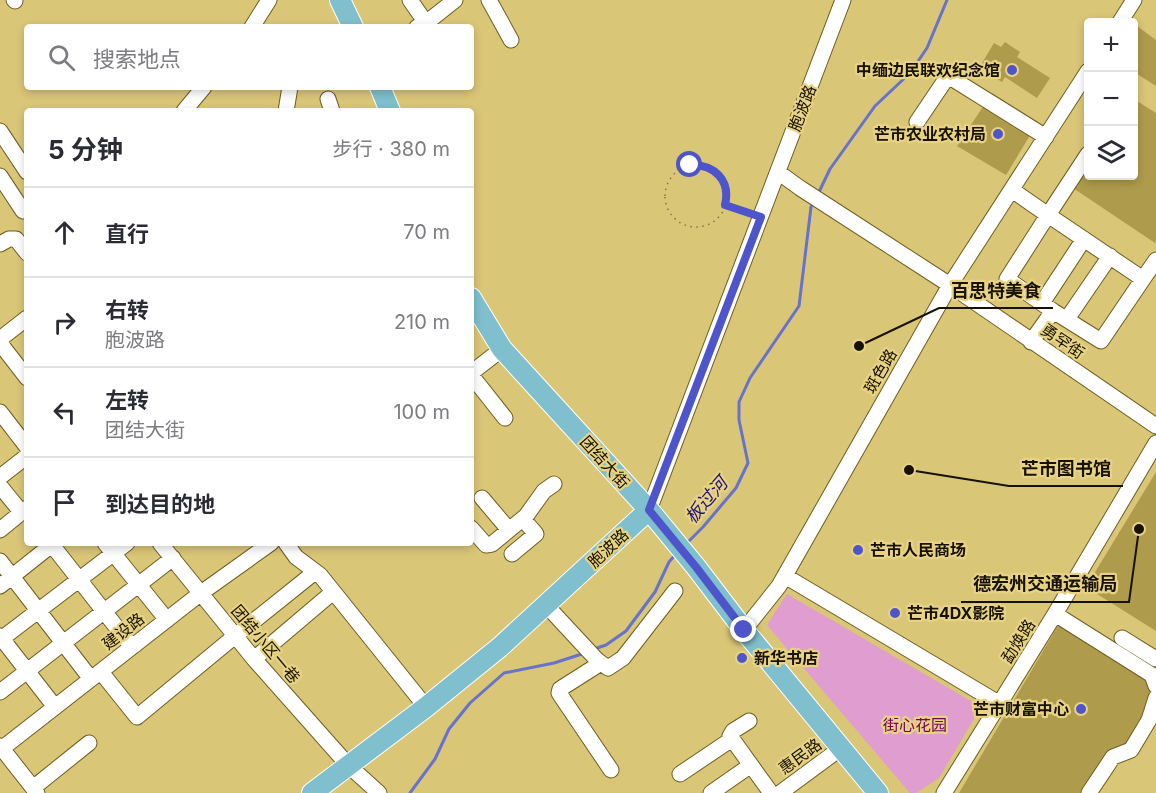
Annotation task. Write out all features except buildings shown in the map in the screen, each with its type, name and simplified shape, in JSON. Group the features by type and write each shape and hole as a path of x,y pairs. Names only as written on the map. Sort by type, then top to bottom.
{"main road":[{"path":"340,0 348,24"},
{"path":"381,90 389,108"},
{"name":"团结大街","path":"474,303 502,349 649,510 878,793"},
{"name":"胞波路","path":"312,793 426,707 500,647 649,510"}],"street":[{"path":"254,24 269,0"},
{"path":"410,0 422,24"},
{"path":"423,24 455,0"},
{"path":"489,0 511,40"},
{"name":"胞波路","path":"649,510 843,0"},
{"path":"1122,18 1131,1"},
{"name":"斑色路","path":"744,630 779,586 950,285 1088,72"},
{"path":"917,122 948,76 1046,137"},
{"path":"186,108 202,90"},
{"path":"286,108 290,90"},
{"path":"0,131 24,167"},
{"path":"1084,161 1007,279 1101,341 1156,260"},
{"path":"23,211 1,178 24,169"},
{"name":"勇罕街","path":"778,172 950,285 1156,426"},
{"path":"1012,190 1143,279"},
{"path":"0,244 16,238 24,249"},
{"path":"1031,342 1084,239"},
{"path":"1067,320 1110,256"},
{"path":"0,339 24,320"},
{"path":"0,344 24,374"},
{"path":"474,372 502,349"},
{"path":"474,378 505,418"},
{"path":"2,420 24,444"},
{"name":"勐焕路","path":"944,793 1055,614 1156,443"},
{"path":"0,477 24,458"},
{"path":"474,531 486,545 492,544 523,519 544,491 554,484"},
{"path":"0,486 24,511 0,530"},
{"path":"482,498 509,530"},
{"path":"512,554 536,534 523,519"},
{"path":"6,581 50,546"},
{"path":"54,546 132,647"},
{"name":"团结小区一巷","path":"163,546 254,658 348,765 379,793"},
{"name":"建设路","path":"1,748 201,593 267,546"},
{"path":"287,546 296,557 320,575 426,707"},
{"path":"55,707 1,638 79,580 109,548 167,620"},
{"path":"0,692 173,558"},
{"path":"0,561 6,581 39,611 63,643 137,717 315,572"},
{"path":"785,576 1000,704"},
{"path":"546,605 608,668 623,658 675,591"},
{"path":"254,658 333,592"},
{"path":"1055,614 1152,675 1156,686"},
{"path":"1122,638 1156,659"},
{"path":"599,661 560,689 559,693 611,770"},
{"path":"1089,793 1113,757 1131,750 1149,720 1156,698"},
{"path":"749,721 733,731 730,736 771,793"},
{"path":"680,774 732,739"},
{"path":"1,748 35,791 88,743"},
{"name":"惠民路","path":"780,793 841,748"},
{"path":"711,793 751,765"}],"path":[{"path":"700,165 710,168 724,182 727,192 725,205 723,212 708,225 698,228 687,227 670,215 665,205 666,184 681,168 700,165"},
{"path":"725,205 761,217"}],"green space":[{"name":"街心花园","path":"787,594 981,707 939,778 916,793 910,793 767,625"}],"waterway":[{"name":"板过河","path":"818,194 830,169 875,106 910,73 927,48 947,0"},
{"name":"板过河","path":"686,544 736,488 748,463 739,420 739,402 750,378 799,306 813,202"},
{"name":"板过河","path":"594,649 606,645 626,631 655,592 669,562 675,555"},
{"name":"板过河","path":"410,793 435,759 449,729 470,703 504,673 554,663 585,653"}],"place":[{"name":"中缅边民联欢纪念馆","path":"1012,70"},
{"name":"芒市农业农村局","path":"998,134"},
{"name":"百思特美食","path":"859,346"},
{"name":"芒市图书馆","path":"909,470"},
{"name":"德宏州交通运输局","path":"1139,529"},
{"name":"芒市人民商场","path":"858,550"},
{"name":"芒市4DX影院","path":"895,613"},
{"name":"新华书店","path":"742,658"},
{"name":"芒市财富中心","path":"1081,709"}],"route":[{"path":"690,165 710,168 718,174 727,192 725,205 761,217 649,510 744,630"}]}
